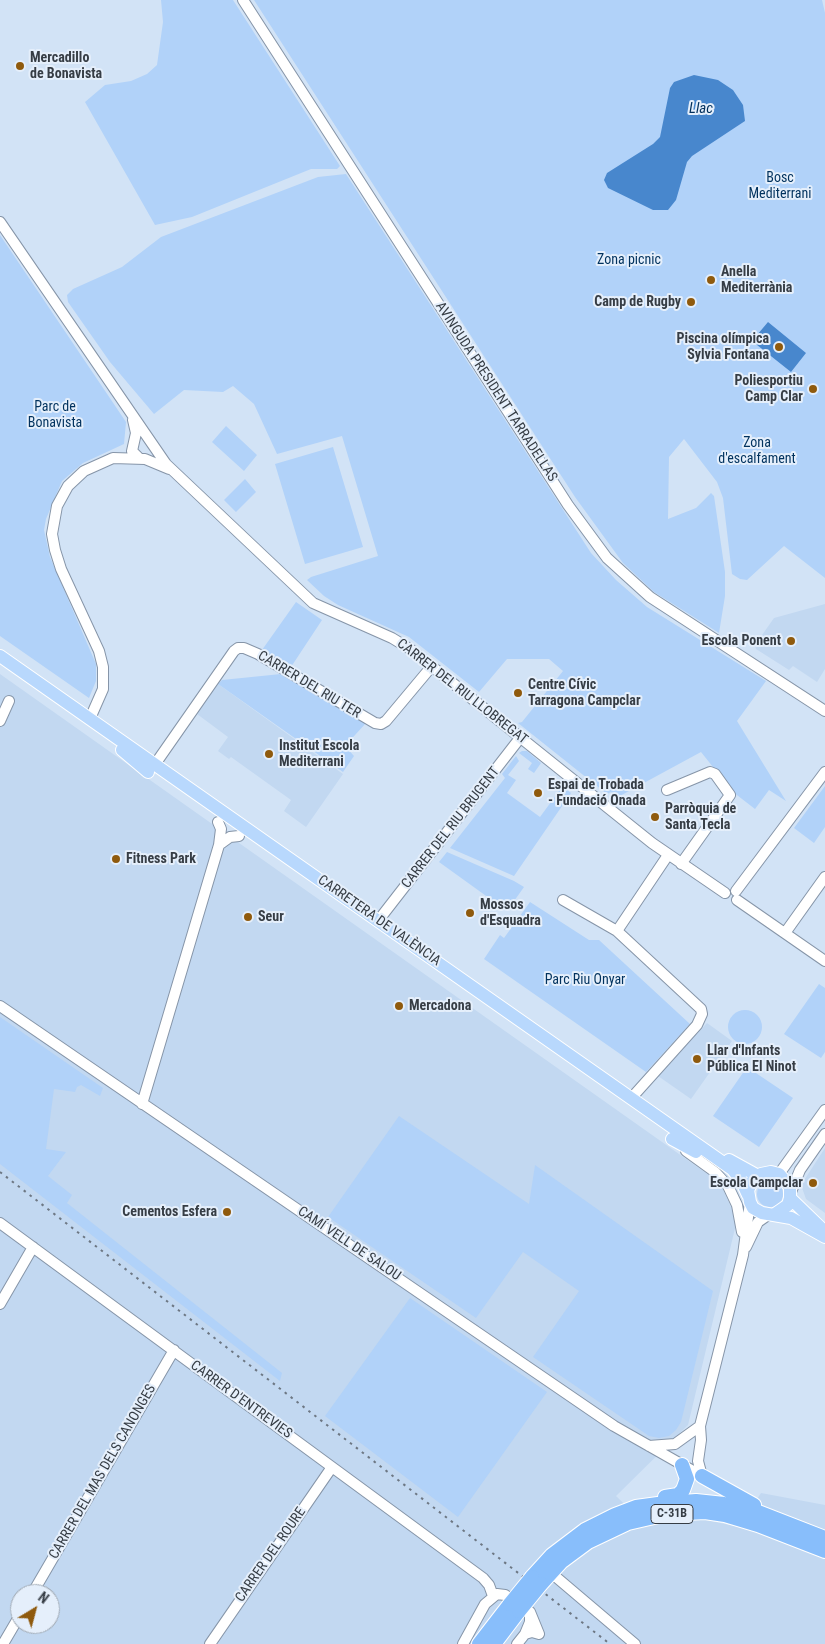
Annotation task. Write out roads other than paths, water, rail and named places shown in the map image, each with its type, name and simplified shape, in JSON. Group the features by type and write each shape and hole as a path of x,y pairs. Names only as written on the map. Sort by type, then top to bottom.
{"highway":[{"path":"636,1508 651,1500 680,1493 685,1487 687,1479 682,1465"},
{"path":"702,1476 785,1522"},
{"name":"C-31B","path":"544,1578 552,1555 585,1530 636,1508 676,1502 712,1502 753,1510 825,1538"},
{"name":"C-31B","path":"483,1643 516,1606 573,1552 606,1532 640,1519 684,1512 710,1513 734,1517 825,1551"}],"main road":[{"name":"CARRETERA DE VALÈNCIA","path":"0,649 736,1165 758,1176"},
{"name":"CARRETERA DE VALÈNCIA","path":"0,656 732,1169 741,1180 749,1199"},
{"path":"69,704 148,772"},
{"path":"672,1139 694,1151 715,1157"},
{"path":"825,1231 791,1195 786,1180 779,1174 771,1172 758,1176 751,1183 749,1199 756,1210 791,1218 825,1237"},
{"path":"772,1214 785,1208 791,1195"}],"street":[{"name":"AVINGUDA PRESIDENT TARRADELLAS","path":"243,0 568,505 607,558 650,598 825,711"},
{"path":"0,222 155,448 153,454 142,459 134,454 136,426 131,415"},
{"path":"134,442 141,437 149,438"},
{"name":"CARRER DEL RIU LLOBREGAT","path":"92,714 103,689 103,666 99,650 61,569 52,534 57,506 68,486 84,471 117,457 134,442"},
{"name":"CARRER DEL RIU LLOBREGAT","path":"155,448 166,464 313,603 392,638 432,666 668,855 725,893 727,901 732,902 736,895"},
{"name":"CARRER DEL RIU LLOBREGAT","path":"117,457 142,459 165,466 178,474"},
{"name":"CARRER DEL RIU TER","path":"158,760 231,655 238,648 244,648 258,654 374,724 381,724 386,721 432,666"},
{"path":"0,721 9,701"},
{"name":"CARRER DEL RIU BRUGENT","path":"381,917 520,738"},
{"path":"667,790 710,772 715,774 730,795 681,864"},
{"path":"825,772 736,895 825,961"},
{"path":"142,1104 219,845 221,830 218,822"},
{"path":"219,845 230,837 239,836"},
{"path":"616,931 668,855"},
{"path":"785,933 825,877"},
{"path":"563,900 616,931 694,1000 702,1014 693,1030 635,1094"},
{"name":"CAMÍ VELL DE SALOU","path":"0,1006 606,1421 648,1447 702,1476"},
{"path":"779,1174 825,1110"},
{"path":"791,1195 800,1170 825,1134"},
{"path":"672,1139 715,1172 728,1186 737,1205 743,1240"},
{"path":"743,1255 743,1240 749,1199"},
{"path":"702,1476 699,1468 700,1426 743,1255 758,1222 772,1214"},
{"name":"CARRER D'ENTREVIES","path":"0,1222 483,1578 489,1585 493,1596"},
{"path":"0,1304 33,1247"},
{"name":"CARRER DEL MAS DELS CANONGES","path":"38,1584 174,1350"},
{"path":"699,1452 693,1461 682,1465 680,1449 700,1426"},
{"path":"648,1447 676,1444 691,1435"},
{"name":"CARRER DEL ROURE","path":"210,1644 332,1467"},
{"name":"CARRER D'ENTREVIES","path":"483,1578 490,1581 516,1606"},
{"path":"544,1578 635,1644"},
{"path":"463,1644 485,1604 493,1596 516,1606 540,1634 532,1632 525,1634 517,1644"},
{"path":"3,1644 10,1632"}],"water":[{"name":"Llac","path":"694,75 718,80 733,90 743,105 745,121 692,156 687,162 676,200 668,210 653,210 608,188 604,180 607,173 653,144 660,137 670,88 674,82"},
{"name":"Piscina olímpica Sylvia Fontana","path":"768,322 806,353 791,372 752,341"}],"railway":[{"path":"0,1172 610,1644"}],"place":[{"name":"Mercadillo de Bonavista","path":"20,66"},
{"name":"Anella Mediterrània","path":"711,280"},
{"name":"Camp de Rugby","path":"691,302"},
{"name":"Piscina olímpica Sylvia Fontana","path":"779,347"},
{"name":"Poliesportiu Camp Clar","path":"813,389"},
{"name":"Escola Ponent","path":"791,641"},
{"name":"Centre Cívic Tarragona Campclar","path":"518,693"},
{"name":"Institut Escola Mediterrani","path":"269,754"},
{"name":"Espai de Trobada - Fundació Onada","path":"538,793"},
{"name":"Parròquia de Santa Tecla","path":"655,817"},
{"name":"Fitness Park","path":"116,859"},
{"name":"Mossos d'Esquadra","path":"470,913"},
{"name":"Seur","path":"248,917"},
{"name":"Mercadona","path":"399,1006"},
{"name":"Llar d'Infants Pública El Ninot","path":"697,1059"},
{"name":"Escola Campclar","path":"813,1183"},
{"name":"Cementos Esfera","path":"227,1212"}],"park label":[{"name":"Bosc Mediterrani","path":"780,186"},
{"name":"Zona picnic","path":"629,260"},
{"name":"Parc de Bonavista","path":"55,416"},
{"name":"Zona d'escalfament","path":"757,452"},
{"name":"Parc Riu Onyar","path":"585,980"}]}
